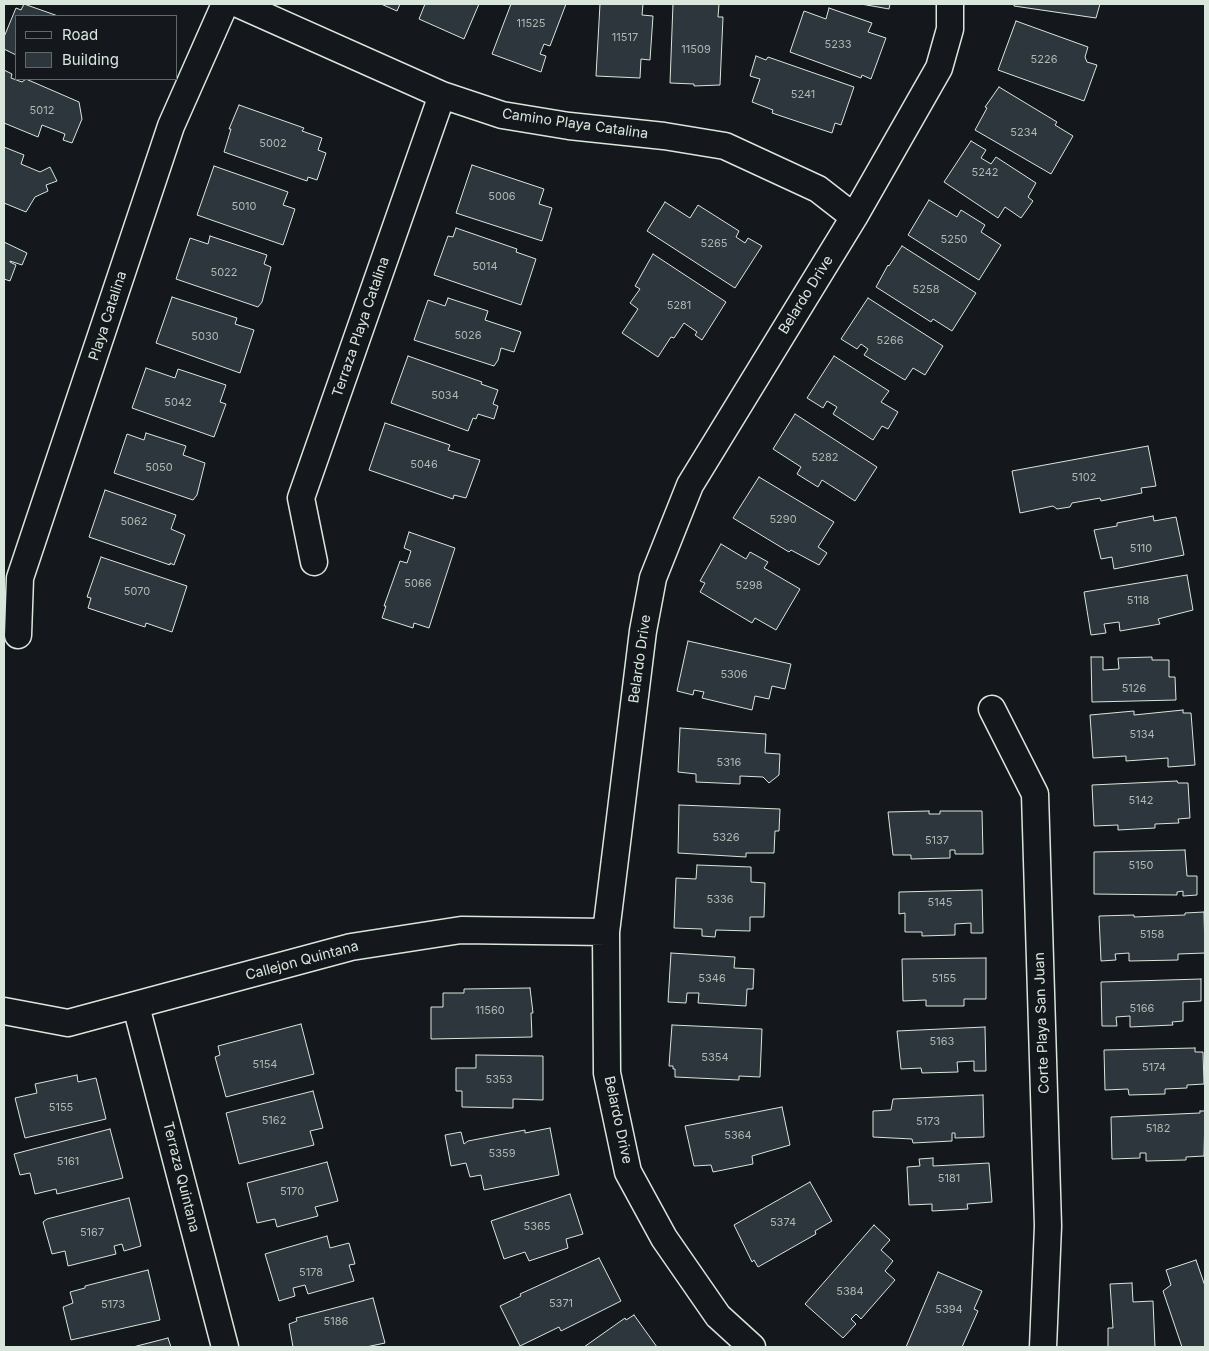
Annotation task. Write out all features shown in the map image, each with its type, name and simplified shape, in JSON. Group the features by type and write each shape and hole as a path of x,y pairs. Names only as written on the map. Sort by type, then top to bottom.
{"street":[{"name":"Playa Catalina","path":"18,635 20,578 171,126 225,4"},
{"name":"Camino Playa Catalina","path":"238,4 442,95 502,115 569,126 664,136 725,146 818,189 854,217"},
{"name":"Belardo Drive","path":"752,1347 718,1316 664,1238 628,1172 607,1074 606,932 643,630 653,578 690,484 854,217 939,68 950,29 950,4"},
{"name":"Terraza Playa Catalina","path":"314,562 302,498 442,95"},
{"name":"Corte Playa San Juan","path":"992,709 1035,794 1048,1226 1042,1347"},
{"name":"Callejon Quintana","path":"4,1011 68,1023 351,947 461,930 606,932"},
{"name":"Terraza Quintana","path":"136,1006 225,1347"}],"building":[{"path":"24,4 55,15 15,15 15,54 4,49 4,37 16,8 21,10"},
{"path":"381,4 400,4 397,11"},
{"path":"425,4 479,4 464,39 419,19"},
{"path":"511,4 566,4 550,46 544,44 540,54 546,56 541,72 492,54"},
{"path":"600,4 643,4 642,15 653,16 650,60 641,59 640,78 596,76"},
{"path":"673,4 719,4 718,17 723,17 720,85 694,86 694,84 670,83"},
{"path":"861,4 890,4 889,9"},
{"path":"1014,4 1100,4 1096,18 1014,6"},
{"path":"829,8 872,23 868,32 886,38 871,79 862,75 861,78 790,52 804,11 826,19"},
{"path":"1016,21 1088,47 1085,57 1087,62 1097,65 1084,101 998,70"},
{"path":"756,56 766,60 768,57 854,87 841,125 835,123 832,133 772,113 773,110 752,102 760,79 750,76"},
{"path":"4,70 12,74 11,78 15,80 22,82 28,80 79,102 82,119 72,143 63,140 65,134 42,125 38,137 4,123"},
{"path":"999,87 1057,122 1055,125 1073,136 1051,174 975,130 987,108 985,107"},
{"path":"239,105 304,128 302,131 322,138 318,150 326,153 317,180 308,177 307,181 224,152 231,129 229,129"},
{"path":"971,141 986,150 981,158 991,164 996,157 1036,183 1028,197 1033,201 1021,218 1005,207 998,218 944,182"},
{"path":"4,147 24,155 21,164 40,172 50,167 57,181 46,185 48,191 35,197 26,212 4,203"},
{"path":"472,165 544,189 539,204 552,208 542,241 456,213"},
{"path":"214,166 288,192 283,205 295,209 283,245 197,215"},
{"path":"929,200 957,217 961,210 985,225 981,232 1001,245 979,280 908,235"},
{"path":"665,202 690,218 698,205 739,231 736,237 745,243 748,238 762,246 735,288 647,231"},
{"path":"456,228 517,249 516,252 536,259 521,305 434,275 448,236 453,237"},
{"path":"210,236 267,255 264,264 271,267 262,302 258,307 176,279 190,238 208,244"},
{"path":"4,242 27,253 22,265 10,261 16,265 10,281 4,279"},
{"path":"902,246 976,293 952,331 933,319 931,322 876,287 888,265"},
{"path":"653,254 726,302 702,340 695,335 697,332 684,323 674,338 671,337 658,357 622,333 638,309 630,303 640,289 635,286"},
{"path":"172,297 237,318 235,324 254,330 240,373 156,343"},
{"path":"448,298 488,311 485,320 521,332 514,352 501,348 498,360 494,366 414,340 428,300 445,306"},
{"path":"868,298 943,346 925,375 913,368 905,380 864,355 868,349 861,344 857,349 841,339"},
{"path":"408,356 482,382 481,384 498,390 493,404 498,406 494,419 478,414 476,419 473,418 468,431 391,403"},
{"path":"834,356 889,391 881,402 898,412 888,429 882,426 873,440 833,414 837,407 827,401 823,408 807,398"},
{"path":"146,368 175,378 178,369 226,385 220,402 226,404 214,437 132,408"},
{"path":"795,414 877,467 855,501 822,480 818,487 797,474 801,467 773,449"},
{"path":"385,423 450,445 448,450 480,460 466,498 454,495 453,499 369,470"},
{"path":"146,433 186,446 183,455 205,463 197,495 193,500 114,473 127,434 144,440"},
{"path":"1148,446 1156,486 1141,488 1142,493 1101,501 1100,498 1072,503 1070,507 1057,509 1053,506 1020,513 1012,471"},
{"path":"759,477 834,522 818,547 827,553 819,565 791,550 789,552 733,518"},
{"path":"105,490 176,515 171,529 185,535 174,565 89,537"},
{"path":"1153,516 1154,521 1176,517 1184,555 1114,569 1112,557 1101,559 1094,530 1117,526 1117,523"},
{"path":"409,532 455,548 429,628 414,623 413,628 382,618 386,606 384,606 400,561 407,563 411,551 404,548"},
{"path":"721,544 746,559 750,552 768,562 764,568 800,589 776,630 755,618 752,623 700,592 705,583 700,581"},
{"path":"101,557 187,586 172,632 146,623 145,627 88,608 91,598 87,597"},
{"path":"1187,575 1193,610 1158,619 1160,624 1120,631 1119,622 1104,624 1106,633 1091,635 1084,592"},
{"path":"688,641 791,664 785,689 772,686 769,699 755,696 752,710 702,698 704,692 694,690 693,695 677,691"},
{"path":"1091,657 1103,657 1103,670 1119,669 1118,658 1152,657 1152,660 1169,660 1169,677 1175,677 1176,700 1092,702"},
{"path":"1183,710 1183,713 1191,713 1195,765 1168,767 1168,758 1126,761 1126,756 1093,758 1090,715 1134,711 1134,715"},
{"path":"680,728 766,734 765,753 780,754 779,775 769,783 763,777 740,776 740,784 696,782 696,774 678,772"},
{"path":"1177,781 1178,783 1188,783 1190,818 1178,819 1179,823 1155,824 1155,828 1118,830 1118,825 1094,826 1092,785"},
{"path":"679,805 780,809 779,831 775,831 774,853 746,853 746,857 678,853"},
{"path":"929,811 929,814 940,814 940,811 982,811 983,854 955,854 955,850 950,850 950,858 911,859 911,855 893,855 888,812"},
{"path":"1185,850 1187,876 1197,876 1197,895 1183,896 1183,891 1177,892 1177,895 1094,894 1094,852"},
{"path":"697,865 751,867 751,882 765,883 764,917 750,917 750,931 716,930 715,937 702,936 702,929 674,928 676,878 696,879"},
{"path":"982,890 983,933 971,933 971,923 955,924 955,935 922,936 922,932 905,932 905,913 899,914 899,892"},
{"path":"1204,912 1205,953 1178,954 1178,960 1129,961 1129,953 1115,954 1116,960 1101,961 1099,916 1134,915 1134,917 1185,915 1185,913"},
{"path":"671,953 735,957 734,968 754,969 753,989 747,989 746,1006 698,1003 699,993 687,993 686,1003 668,1002"},
{"path":"986,958 986,999 964,999 964,1006 926,1006 926,1000 903,1001 902,959"},
{"path":"1201,979 1201,1001 1183,1002 1183,1021 1172,1022 1173,1025 1130,1027 1130,1016 1116,1017 1117,1026 1102,1026 1101,982"},
{"path":"530,988 533,1013 531,1013 532,1037 431,1039 431,1007 443,1007 443,993 464,993 464,989"},
{"path":"301,1024 314,1074 226,1097 215,1057 220,1055 218,1046"},
{"path":"672,1025 762,1029 760,1077 739,1076 739,1080 675,1077 675,1069 673,1069 673,1066 669,1066"},
{"path":"985,1027 986,1071 974,1071 974,1061 957,1062 958,1072 922,1073 921,1068 901,1069 897,1031"},
{"path":"1195,1048 1195,1052 1203,1052 1204,1084 1187,1085 1187,1088 1165,1089 1165,1094 1129,1095 1128,1089 1105,1090 1104,1050"},
{"path":"476,1055 543,1056 543,1100 513,1099 513,1108 462,1107 462,1091 456,1091 456,1068 476,1068"},
{"path":"77,1075 78,1082 96,1078 106,1119 25,1138 15,1098 37,1093 35,1084"},
{"path":"313,1091 323,1128 310,1131 314,1145 239,1164 226,1113"},
{"path":"983,1095 984,1137 955,1138 955,1133 952,1133 952,1141 913,1143 912,1139 873,1137 873,1111 891,1110 893,1099"},
{"path":"782,1107 790,1145 752,1156 753,1164 713,1172 711,1165 694,1166 685,1126"},
{"path":"1200,1111 1205,1111 1204,1156 1186,1157 1186,1160 1146,1161 1146,1153 1140,1153 1140,1158 1112,1159 1111,1117 1200,1113"},
{"path":"550,1128 559,1175 484,1190 481,1175 470,1177 466,1163 451,1166 445,1135 461,1132 464,1144 468,1141 525,1130 525,1133"},
{"path":"110,1129 123,1178 57,1194 56,1189 35,1194 30,1173 20,1175 14,1154"},
{"path":"933,1158 933,1166 989,1163 992,1202 967,1204 968,1209 932,1211 932,1204 909,1205 907,1167 920,1166 919,1159"},
{"path":"327,1162 338,1201 315,1207 318,1216 277,1227 275,1219 257,1223 247,1183"},
{"path":"810,1182 832,1221 815,1231 816,1234 758,1267 754,1260 752,1262 734,1225"},
{"path":"570,1194 583,1234 566,1239 568,1248 529,1261 525,1252 504,1259 491,1221"},
{"path":"129,1198 141,1246 124,1251 122,1244 114,1246 116,1254 68,1266 65,1251 52,1254 43,1222 47,1219"},
{"path":"874,1225 890,1240 881,1250 893,1261 885,1271 895,1280 861,1319 856,1314 851,1319 856,1324 843,1338 805,1304"},
{"path":"327,1236 330,1248 349,1243 355,1264 349,1265 354,1281 308,1294 305,1285 293,1288 295,1296 279,1301 265,1254"},
{"path":"599,1258 621,1301 561,1331 559,1327 520,1346 500,1306 521,1296 520,1294"},
{"path":"1196,1260 1205,1286 1205,1347 1182,1347 1163,1291 1171,1285 1166,1270"},
{"path":"148,1270 160,1320 71,1340 63,1307 73,1303 70,1292 85,1288 85,1286"},
{"path":"938,1272 982,1291 974,1309 978,1311 962,1347 906,1347"},
{"path":"1132,1283 1133,1302 1153,1301 1155,1347 1108,1347 1108,1328 1113,1328 1110,1284"},
{"path":"373,1298 385,1343 366,1347 293,1347 289,1324 297,1321 296,1318"},
{"path":"634,1315 657,1347 584,1347 625,1318 626,1320"},
{"path":"168,1338 171,1347 133,1347"}]}
